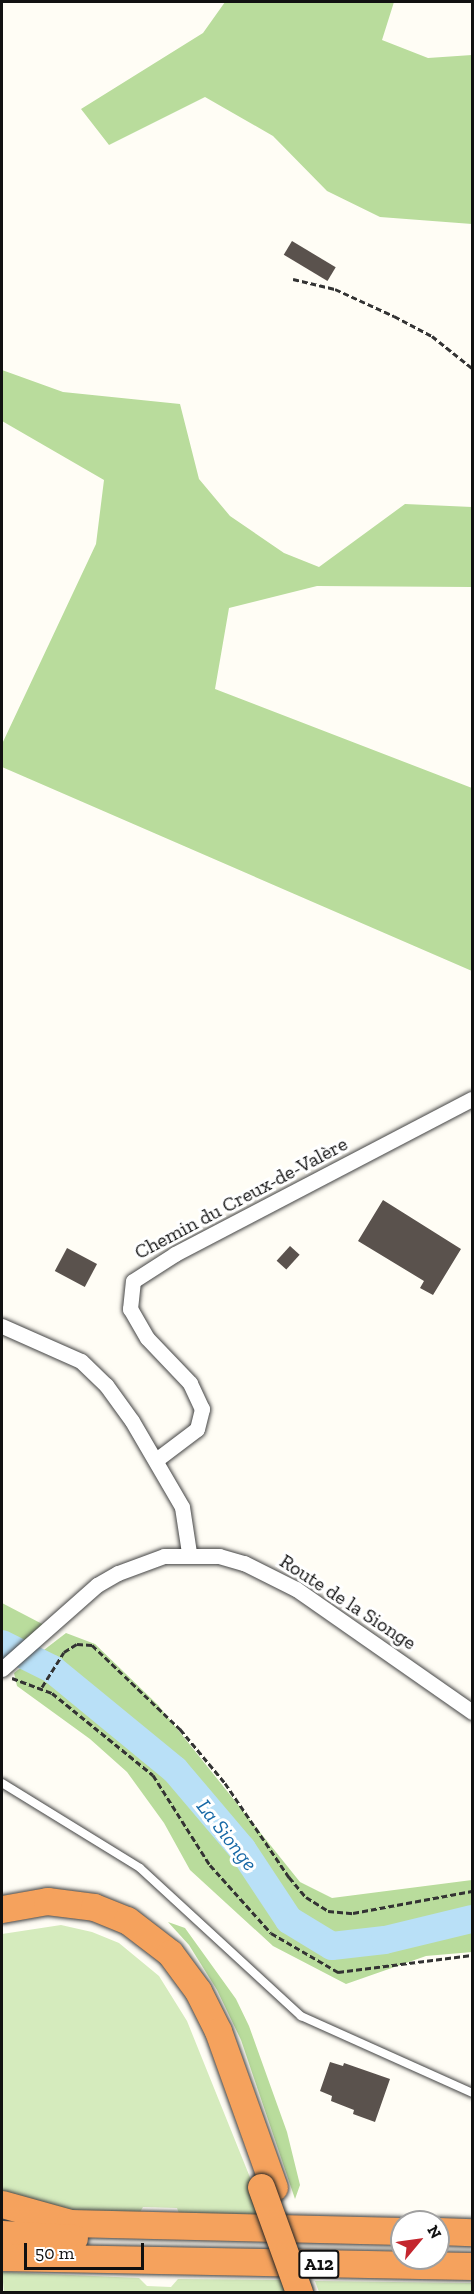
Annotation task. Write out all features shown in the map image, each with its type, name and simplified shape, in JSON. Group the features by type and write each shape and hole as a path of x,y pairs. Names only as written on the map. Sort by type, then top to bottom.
{"highway":[{"path":"2,1909 47,1901 94,1907 128,1920 163,1946 189,1977 212,2017 299,2292"},
{"path":"2,1923 41,1915 83,1919 129,1937 158,1961 178,1985 202,2030 312,2292"},
{"path":"2,2204 70,2223 390,2231"},
{"path":"450,2231 472,2232"},
{"name":"A12","path":"2,2234 109,2240 390,2243"},
{"path":"450,2243 472,2243"},
{"name":"A12","path":"2,2257 472,2266"}],"street":[{"name":"Chemin du Creux-de-Valère","path":"156,1461 197,1429 202,1409 190,1383 147,1338 130,1310 133,1281 175,1254 472,1098"},
{"path":"2,1326 81,1361 106,1385 156,1461 184,1513 189,1553"},
{"name":"Route de la Sionge","path":"2,1669 97,1585 118,1572 164,1556 189,1553 244,1563 296,1589 472,1712"}],"lane":[{"path":"2,1783 140,1868 301,2016 472,2093"}],"path":[{"path":"294,279 335,289 394,316 432,336 472,368"},
{"path":"42,1688 64,1652 77,1644 92,1645 180,1729 225,1783 306,1897 328,1911 352,1913 472,1891"},
{"path":"2,1674 42,1688 153,1775 210,1865 271,1933 338,1972 472,1955"}],"green space":[{"path":"225,2 394,2 382,40 428,58 472,55 472,224 380,217 327,191 273,136 205,97 109,145 81,109 203,33"},
{"path":"2,370 63,392 180,404 199,479 230,516 284,553 319,567 405,504 472,507 472,587 317,586 229,608 215,689 472,788 472,971 2,767 2,744 96,544 104,480 2,421"},
{"path":"2,1603 48,1627 2,1669"},
{"path":"66,1633 95,1644 158,1705 300,1882 332,1898 472,1880 472,1952 426,1956 346,1984 273,1946 190,1870 164,1823 127,1772 90,1739 17,1686 14,1673"},
{"path":"168,1922 185,1928 236,1999 249,2026 287,2132 300,2185 295,2199 241,2040 217,1990 189,1945"},
{"path":"61,1925 92,1932 119,1943 159,1976 187,2021 266,2217 180,2216 177,2208 143,2207 139,2214 87,2213 44,2207 2,2192 2,1934"},
{"path":"2,2272 139,2278 147,2286 171,2287 178,2279 288,2280 292,2292 4,2292"},
{"path":"315,2281 472,2283 472,2292 319,2292"}],"building":[{"path":"292,241 336,267 327,281 284,255"},
{"path":"383,1200 461,1249 433,1295 420,1288 424,1281 358,1241"},
{"path":"290,1246 300,1255 286,1270 277,1261"},
{"path":"67,1248 97,1264 85,1287 55,1271"},
{"path":"330,2062 343,2066 344,2063 390,2079 375,2122 353,2114 354,2110 331,2101 332,2096 320,2091"}],"waterway":[{"name":"La Sionge","path":"2,1644 52,1669 175,1770 242,1849 289,1920 332,1946 385,1940 472,1919"}]}
